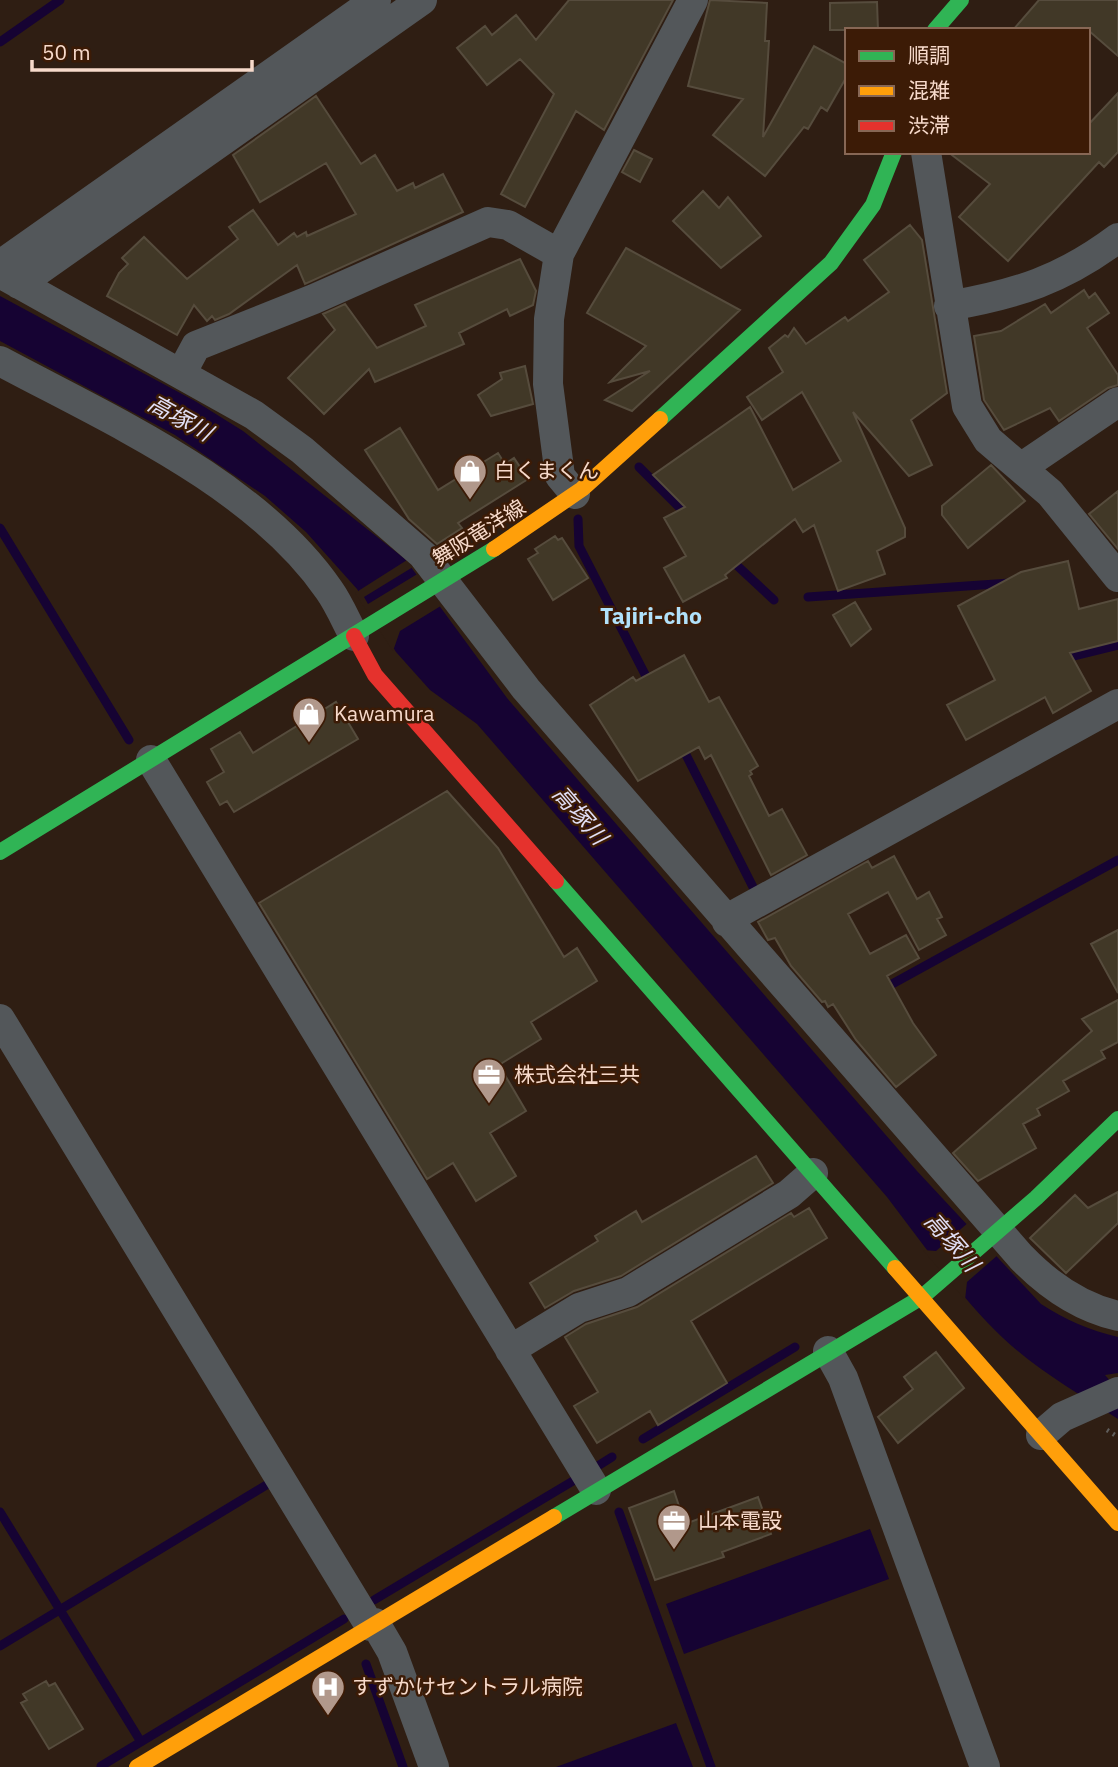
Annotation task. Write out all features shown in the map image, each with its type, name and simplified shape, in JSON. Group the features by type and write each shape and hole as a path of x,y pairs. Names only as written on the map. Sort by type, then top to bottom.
{"street":[{"path":"5,266 376,0"},
{"path":"5,266 422,0"},
{"path":"575,494 560,476 548,384 549,319 559,254 693,0"},
{"path":"937,28 957,1"},
{"name":"舞阪竜洋線","path":"0,852 437,585 534,524 575,494 831,263 873,205 893,154"},
{"path":"926,154 967,406 988,440 1050,493 1118,577"},
{"path":"182,372 196,346 314,299 488,222 508,225 559,254"},
{"path":"949,306 1005,296 1036,287 1065,274 1118,238"},
{"path":"5,266 254,415 302,450 424,555 437,585 996,1234 1039,1276 1059,1291 1082,1304 1118,1316"},
{"path":"0,361 166,451 211,479 292,547 363,631 375,675 1118,1523"},
{"path":"1021,467 1118,401"},
{"path":"727,922 738,913 1118,704"},
{"path":"151,760 596,1490"},
{"path":"0,1019 372,1624 392,1652 434,1767"},
{"path":"137,1767 922,1297 996,1234 1118,1119"},
{"path":"510,1350 579,1308 628,1292 789,1194 813,1173"},
{"path":"828,1351 843,1378 985,1767"},
{"path":"1041,1435 1062,1417 1118,1392"}],"water":[{"name":"高塚川","path":"0,296 195,401 243,431 405,559 507,698 917,1171 1041,1304 1078,1324 1118,1337 1118,1373 1105,1375 1118,1390 1118,1419 1030,1361 987,1322 942,1270 887,1197 477,724 430,690 396,652 357,589 306,532 265,496 175,435 0,341"},
{"path":"870,1529 889,1579 684,1654 666,1604"},
{"path":"676,1723 693,1767 556,1767"}],"pier":[{"path":"407,560 413,567 364,597 368,604 419,573 444,604 400,631 393,651 355,593"},
{"path":"970,1221 999,1254 967,1282 965,1300 923,1250 936,1251"}],"building":[{"path":"569,0 673,0 604,130 576,111 525,207 501,194 554,94 520,59 487,85 457,48 485,26 492,35 516,15 536,40"},
{"path":"710,0 767,3 765,41 769,41 763,137 814,46 845,63 845,80 827,111 821,107 808,129 804,127 765,176 713,135 743,99 688,86"},
{"path":"1039,0 1118,0 1118,56 1090,32 1090,28 1015,28"},
{"path":"877,2 878,28 830,30 830,3"},
{"path":"1118,93 1118,152 1104,167 1099,162 1008,261 959,217 990,184 951,154 1090,154 1090,123"},
{"path":"316,96 361,164 375,155 397,191 413,183 415,188 443,174 463,212 305,284 297,265 229,314 215,320 212,316 207,321 194,305 177,335 107,296 119,273 128,264 122,258 144,237 187,279 238,239 229,227 253,210 278,245 294,233 297,237 306,232 307,236 356,214 326,163 260,202 233,155"},
{"path":"634,150 652,159 640,182 622,172"},
{"path":"703,191 719,208 728,197 761,236 721,268 673,221"},
{"path":"910,225 922,240 947,393 911,420 932,465 909,476 853,412 905,528 905,537 877,551 885,574 838,591 814,525 803,532 795,519 725,575 727,578 683,602 664,568 686,556 664,518 685,507 653,475 750,407 793,490 841,461 802,392 762,420 747,397 783,372 769,348 785,335 788,337 794,328 806,344 845,317 848,321 889,292 864,260"},
{"path":"626,248 740,310 632,411 605,400 650,371 610,382 646,346 587,313"},
{"path":"520,259 536,291 533,305 510,316 507,309 459,333 464,344 375,382 369,369 324,414 288,378 335,330 323,314 345,304 377,348 426,326 415,305"},
{"path":"1084,290 1089,298 1095,293 1109,313 1087,328 1118,375 1118,385 1108,388 1059,421 1050,408 1004,430 984,400 974,336 1001,331 1045,304 1051,313"},
{"path":"525,366 533,404 491,416 478,395 502,379 500,373"},
{"path":"400,428 438,490 498,453 505,464 514,458 528,479 458,523 462,528 437,544 409,519 365,450"},
{"path":"991,465 1025,501 968,548 942,515 942,506"},
{"path":"1118,491 1118,549 1089,514"},
{"path":"555,536 558,540 562,538 588,578 553,600 528,559 538,553 535,549"},
{"path":"1068,561 1079,609 1118,599 1118,641 1070,653 1091,691 1053,713 1045,697 966,740 947,705 995,680 958,606 1021,572"},
{"path":"855,602 871,629 851,646 833,615"},
{"path":"684,655 709,702 719,697 758,766 750,771 752,774 749,776 769,816 782,809 807,855 771,875 711,755 705,759 699,747 638,781 590,705 633,677 636,681"},
{"path":"336,702 358,739 234,812 227,801 220,805 207,782 224,772 211,749 240,732 253,753"},
{"path":"447,791 498,848 564,957 577,948 597,981 531,1022 541,1039 499,1065 526,1111 490,1133 516,1176 476,1201 453,1163 427,1179 259,903"},
{"path":"894,856 917,899 929,892 942,917 937,919 946,935 919,950 888,892 848,914 870,954 906,935 919,958 887,976 913,1023 936,1055 896,1087 856,1040 833,1004 828,1007 825,1001 822,1002 791,966 775,938 768,940 758,922 868,861 872,868"},
{"path":"1118,930 1118,993 1091,944"},
{"path":"1118,1000 1118,1042 1101,1051 1105,1058 1063,1081 1069,1091 1037,1109 1040,1115 1023,1124 1036,1148 978,1181 953,1153 1092,1031 1082,1019"},
{"path":"756,1156 773,1183 621,1276 574,1291 545,1308 530,1283 598,1241 595,1236 636,1211 642,1222"},
{"path":"1118,1192 1118,1223 1066,1273 1030,1238 1075,1195 1088,1208"},
{"path":"809,1208 827,1238 691,1321 727,1383 658,1425 650,1411 597,1443 574,1406 598,1392 565,1337 586,1324 637,1307 791,1213 794,1217"},
{"path":"936,1352 964,1388 898,1443 878,1417 913,1389 904,1377"},
{"path":"674,1491 685,1524 758,1497 771,1534 722,1552 724,1557 655,1580 629,1508"},
{"path":"46,1681 49,1686 55,1683 83,1729 49,1749 21,1703 27,1700 23,1694"}],"waterway":[{"path":"0,42 60,0"},
{"path":"639,467 688,516"},
{"path":"578,519 579,546 651,686"},
{"path":"0,528 129,740"},
{"path":"730,559 774,600"},
{"path":"808,597 1010,583"},
{"path":"1062,659 1118,645"},
{"path":"681,745 754,889"},
{"path":"883,989 1118,860"},
{"path":"643,1439 795,1347"},
{"path":"593,1469 612,1457"},
{"path":"374,1600 578,1478"},
{"path":"0,1646 268,1484"},
{"path":"0,1512 141,1742"},
{"path":"619,1512 711,1767"},
{"path":"101,1766 344,1619"},
{"path":"366,1664 403,1767"}],"traffic: fast":[{"path":"937,28 961,0"},
{"path":"660,419 831,263 873,205 893,154"},
{"path":"0,852 494,549"},
{"path":"556,881 895,1268"},
{"path":"554,1517 922,1297 1036,1198 1118,1119"}],"traffic: slow":[{"path":"494,549 582,489 660,419"},
{"path":"895,1268 1118,1523"},
{"path":"137,1767 554,1517"}],"traffic: jam":[{"path":"354,636 375,675 556,881"}],"place":[{"name":"白くまくん","path":"470,501"},
{"name":"Kawamura","path":"309,744"},
{"name":"株式会社三共","path":"489,1105"},
{"name":"山本電設","path":"674,1551"},
{"name":"すずかけセントラル病院","path":"328,1717"}],"district":[{"name":"Tajiri-cho","path":"651,616"}]}
